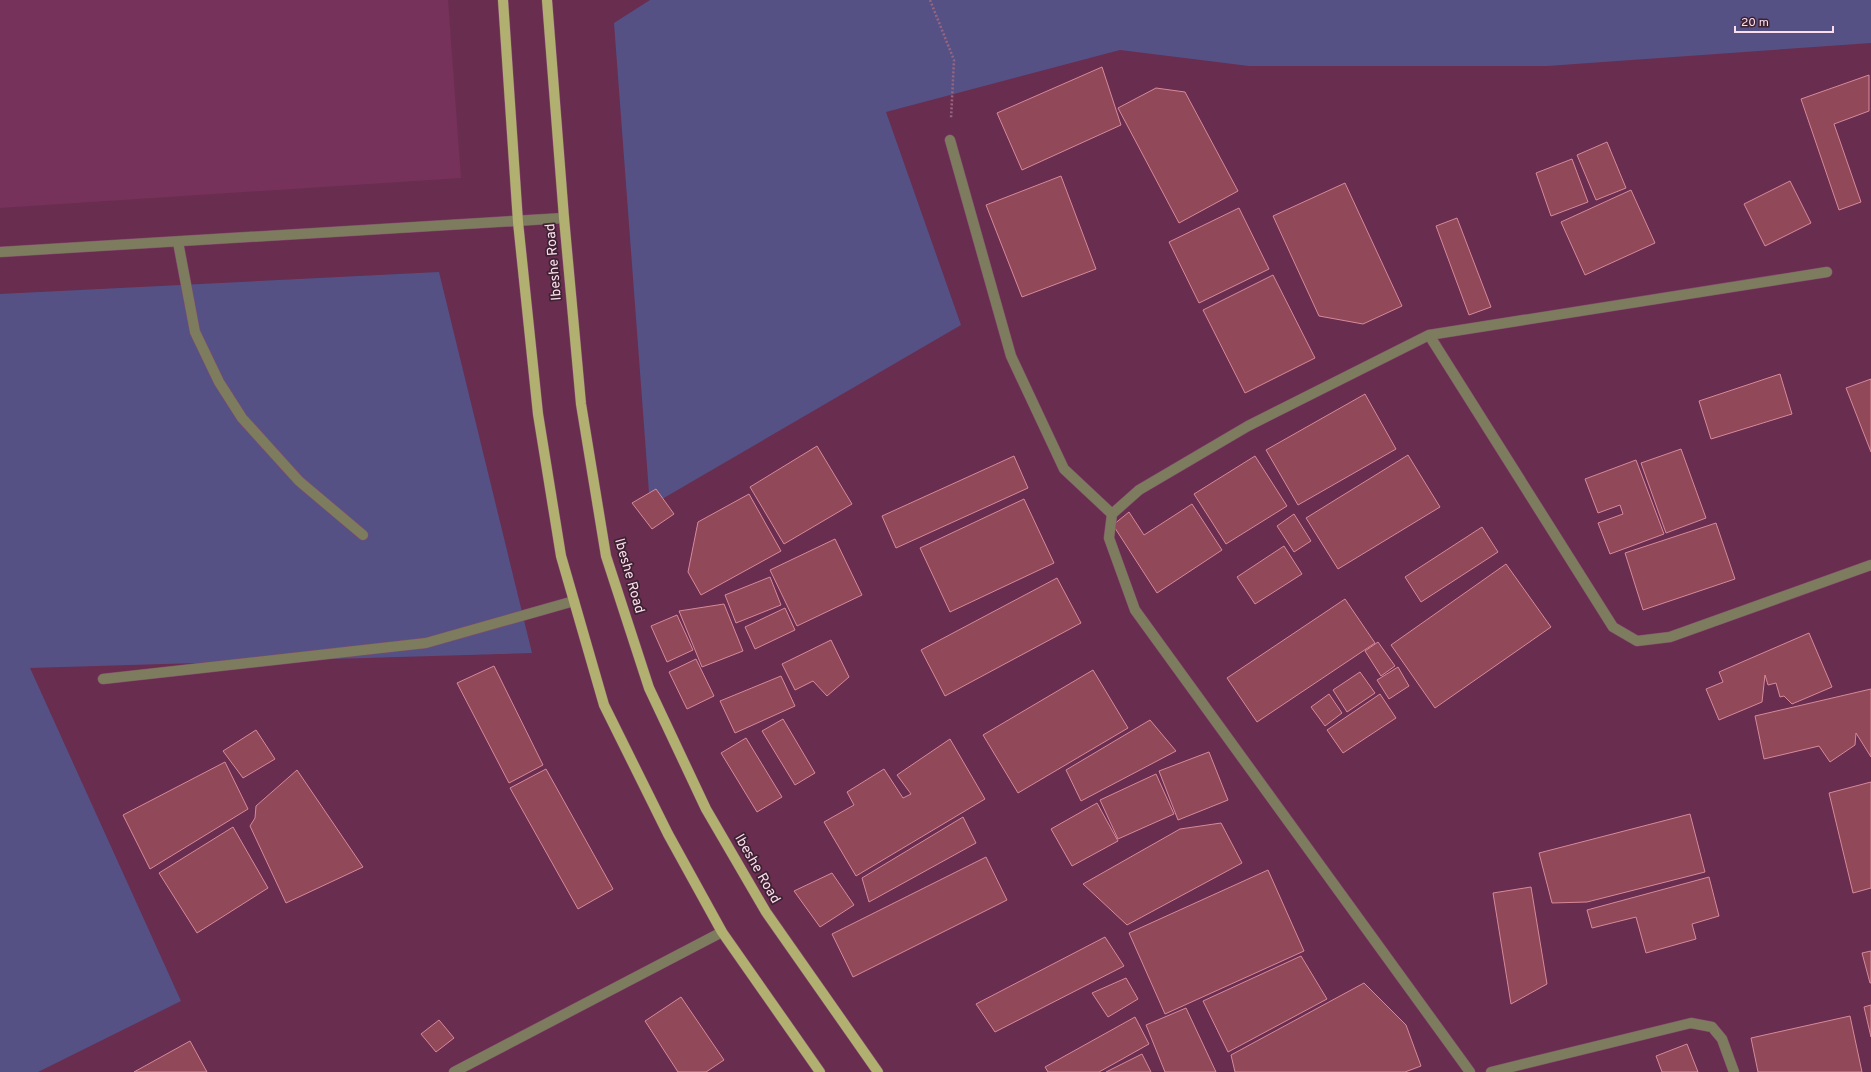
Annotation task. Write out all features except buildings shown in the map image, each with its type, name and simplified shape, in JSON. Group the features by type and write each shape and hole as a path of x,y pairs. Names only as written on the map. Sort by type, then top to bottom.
{"main road":[{"path":"503,0 518,222 538,414 561,556 604,705 668,834 722,932 820,1072"},
{"name":"Ibeshe Road","path":"547,0 564,218 581,404 606,556 649,688 706,809 766,912 878,1072"}],"street":[{"path":"950,140 1011,356 1064,469 1112,514"},
{"path":"0,252 518,222 564,218"},
{"path":"178,242 195,332 219,382 238,412 299,481 363,535"},
{"path":"1470,1072 1135,610 1109,538 1112,514 1139,490 1248,426 1429,335 1828,272"},
{"path":"1429,335 1613,627 1637,641 1670,637 1871,565"},
{"path":"103,679 426,643 574,601"},
{"path":"454,1072 722,932"},
{"path":"1491,1072 1691,1023 1712,1027 1722,1039 1734,1072"}],"path":[{"path":"930,0 954,60 950,140"}],"shaded area":[{"path":"0,0 448,0 461,178 0,208"},
{"path":"650,0 1871,0 1871,43 1547,66 1249,66 1120,50 886,112 961,325 650,506 614,23"},
{"path":"439,272 532,653 30,668 181,1001 38,1072 0,1072 0,294"}]}
